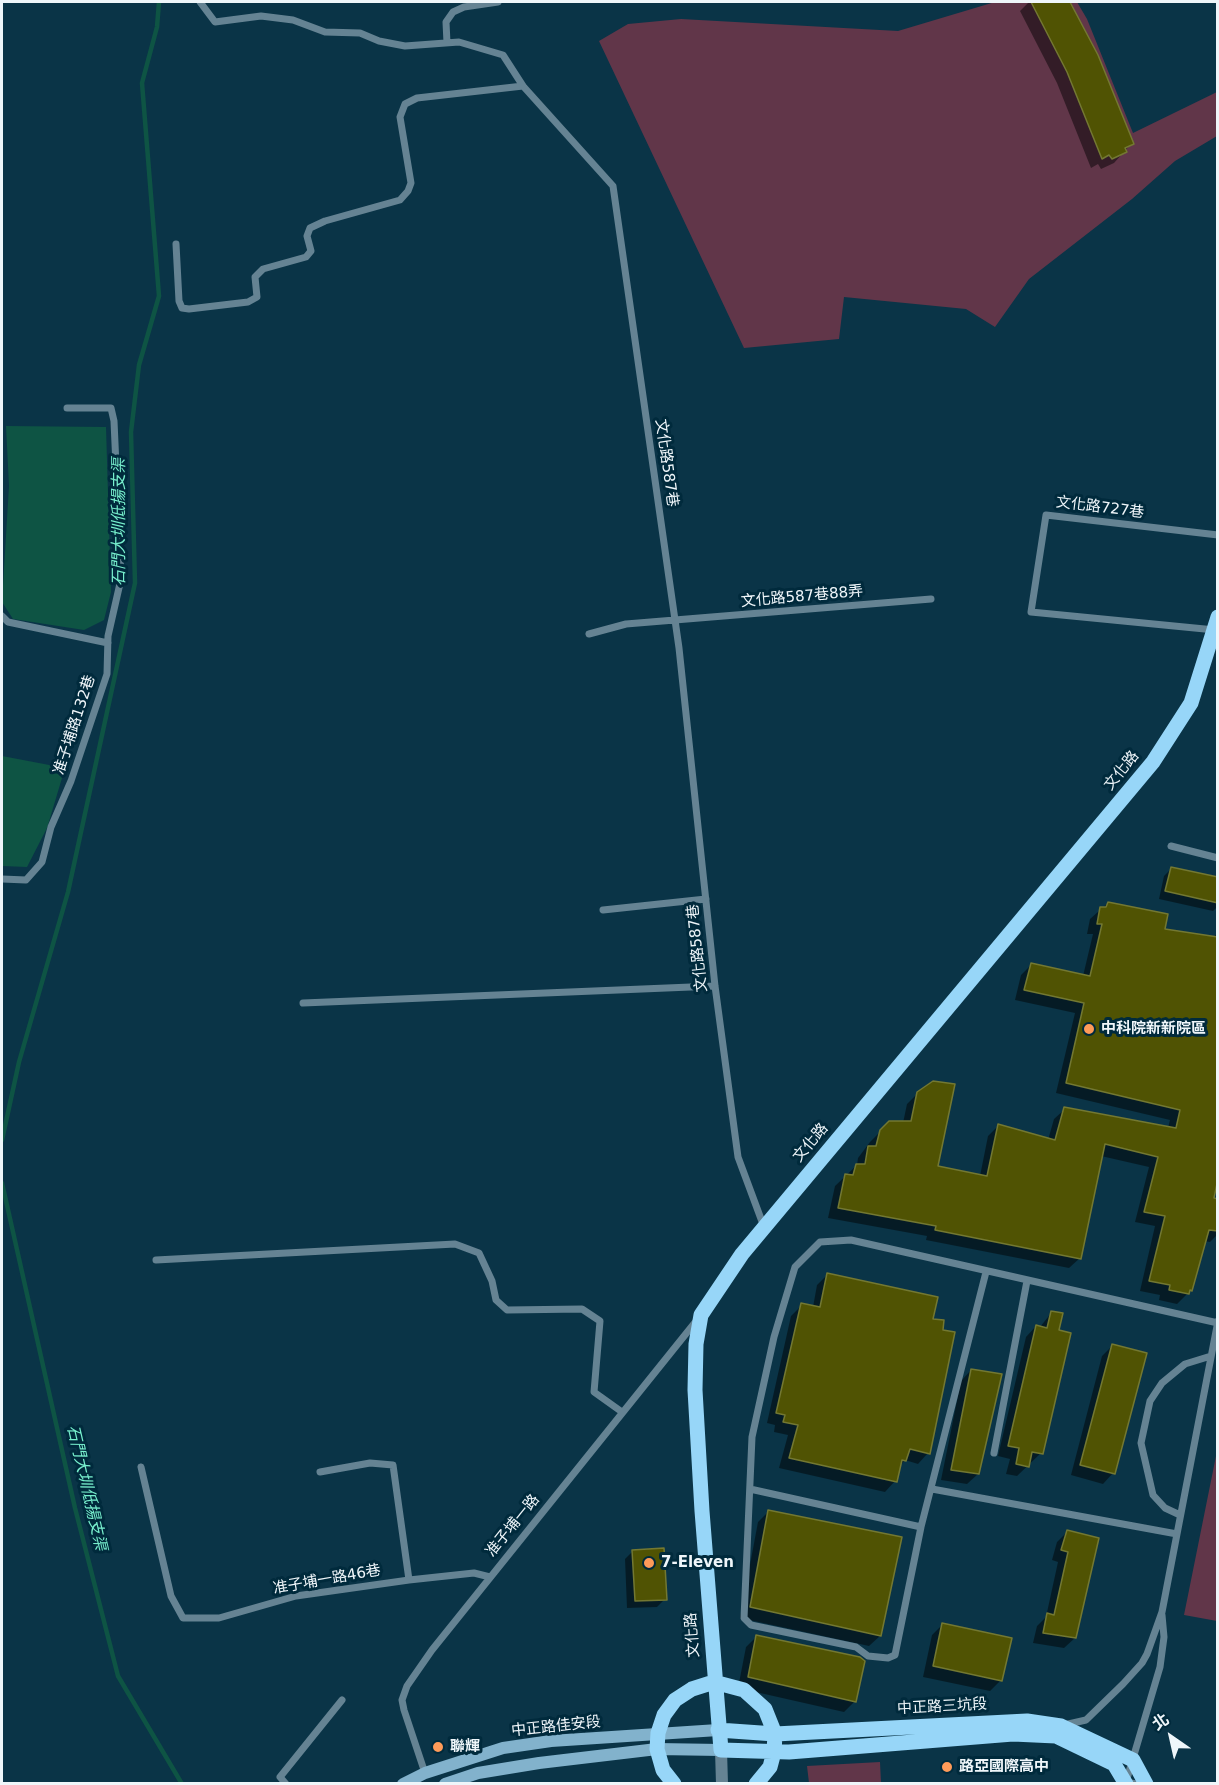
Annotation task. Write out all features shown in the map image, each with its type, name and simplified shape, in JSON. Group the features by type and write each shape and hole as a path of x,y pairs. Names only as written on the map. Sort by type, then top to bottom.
{"main road":[{"name":"文化路","path":"721,1750 714,1682 695,1389 696,1344 701,1315 735,1263 764,1227 1153,762 1191,703 1216,623"},
{"path":"674,1784 663,1770 657,1749 658,1732 664,1715 675,1700 692,1689 714,1682 744,1690 765,1709 774,1734 774,1752 770,1767 756,1784"},
{"name":"中正路三坑段","path":"718,1730 774,1734 1017,1721 1061,1726 1132,1760"},
{"name":"中正路佳安段","path":"403,1784 424,1773 502,1748 551,1741 658,1732 718,1730"},
{"path":"445,1784 478,1773 539,1763 657,1749 774,1752 1012,1734 1056,1736 1114,1764 1130,1783"},
{"path":"1132,1760 1146,1784"}],"street":[{"name":"文化路","path":"721,1750 722,1784"}],"lane":[{"name":"文化路587巷","path":"200,2 215,22 261,16 293,20 325,32 360,33 379,41 405,46 459,42 503,55 524,86 613,186 676,621 715,986 738,1157 764,1227"},
{"path":"447,43 446,22 453,12 464,7 490,5 498,2"},
{"path":"176,244 179,301 182,308 248,302 257,297 255,277 262,269 306,257 311,251 307,236 310,228 325,221 400,200 408,191 411,183 400,117 405,104 417,98 524,86"},
{"name":"准子埔路132巷","path":"2,879 26,880 42,862 51,827 71,781 107,674 108,643 121,579 114,421 111,408 66,408"},
{"name":"文化路727巷","path":"1216,623 1031,612 1046,515 1218,535"},
{"name":"文化路587巷88弄","path":"589,634 626,624 931,599"},
{"path":"2,616 8,622 108,643"},
{"path":"1171,846 1218,858"},
{"path":"603,910 706,899"},
{"path":"303,1003 715,986"},
{"path":"986,1272 921,1527 896,1655 888,1658 868,1656 856,1647 751,1625 744,1618 752,1437 774,1337 795,1267 820,1242 850,1240 1217,1322 1162,1612 1142,1663 1086,1720 1061,1726"},
{"path":"156,1260 455,1244 479,1253 496,1300 507,1310 582,1309 600,1322 594,1392 622,1412"},
{"path":"994,1453 1027,1281"},
{"name":"准子埔一路","path":"424,1773 402,1700 407,1686 432,1650 701,1315"},
{"path":"1180,1515 1165,1508 1153,1495 1141,1443 1150,1401 1162,1383 1185,1364 1211,1356"},
{"path":"320,1472 370,1463 393,1465 409,1581"},
{"name":"准子埔一路46巷","path":"141,1467 171,1596 183,1618 219,1618 296,1596 474,1573 490,1577"},
{"path":"750,1489 921,1527"},
{"path":"932,1489 1177,1534"},
{"path":"1130,1783 1132,1760 1160,1667 1164,1637 1162,1612"},
{"path":"286,1784 280,1777 342,1700"}],"shaded area":[{"path":"995,2 1077,2 1087,19 1133,133 1217,92 1217,136 1175,161 1132,199 1029,279 995,327 966,309 844,297 839,339 744,348 599,41 628,24 681,19 898,31"},
{"path":"6,426 106,427 111,592 104,620 84,630 13,619 2,602 9,486"},
{"path":"2,756 65,768 47,828 27,867 2,866"},
{"path":"1217,1451 1217,1621 1184,1615"},
{"path":"880,1762 881,1783 809,1783 807,1766"}],"building":[{"path":"1031,2 1070,2 1098,55 1134,144 1125,148 1127,152 1112,159 1109,155 1102,159 1067,72"},
{"path":"1171,867 1218,877 1218,903 1165,891"},
{"path":"1108,902 1168,914 1165,929 1218,937 1218,1179 1214,1198 1218,1199 1218,1231 1209,1230 1192,1291 1190,1290 1189,1294 1169,1290 1170,1285 1149,1281 1165,1216 1144,1212 1158,1157 1105,1144 1081,1259 935,1230 936,1226 838,1208 845,1174 853,1175 856,1164 865,1164 868,1146 876,1146 880,1130 889,1121 911,1121 917,1092 933,1081 955,1084 938,1166 987,1176 998,1124 1055,1140 1064,1107 1176,1128 1180,1110 1066,1083 1084,1003 1024,990 1031,963 1090,976 1102,924 1097,924 1100,907 1106,907"},
{"path":"827,1273 938,1297 933,1319 944,1320 943,1330 955,1332 930,1454 910,1449 906,1461 902,1460 897,1482 789,1458 798,1425 783,1422 785,1415 776,1413 801,1303 820,1307"},
{"path":"1051,1311 1063,1313 1059,1330 1071,1333 1043,1454 1032,1452 1029,1467 1016,1464 1019,1448 1008,1446 1036,1325 1047,1328"},
{"path":"1112,1344 1147,1353 1115,1474 1080,1465"},
{"path":"971,1369 1002,1374 979,1474 951,1470"},
{"path":"768,1510 902,1537 881,1636 750,1607"},
{"path":"1067,1530 1099,1538 1076,1638 1043,1633 1047,1613 1054,1615 1068,1552 1061,1550"},
{"name":"7-Eleven","path":"664,1548 667,1600 635,1601 632,1550"},
{"path":"942,1623 1012,1638 1002,1681 933,1666"},
{"path":"756,1635 860,1657 865,1661 856,1702 748,1677"}],"waterway":[{"name":"石門大圳低揚支渠","path":"2,1140 19,1062 68,892 135,583 131,432 139,365 159,296 142,83 157,27 159,2"},
{"name":"石門大圳低揚支渠","path":"2,1183 75,1508 118,1676 182,1784"}],"place":[{"name":"中科院新新院區","path":"1089,1029"},
{"name":"7-Eleven","path":"649,1563"},
{"name":"聯輝","path":"438,1747"},
{"name":"路亞國際高中","path":"947,1767"}]}
